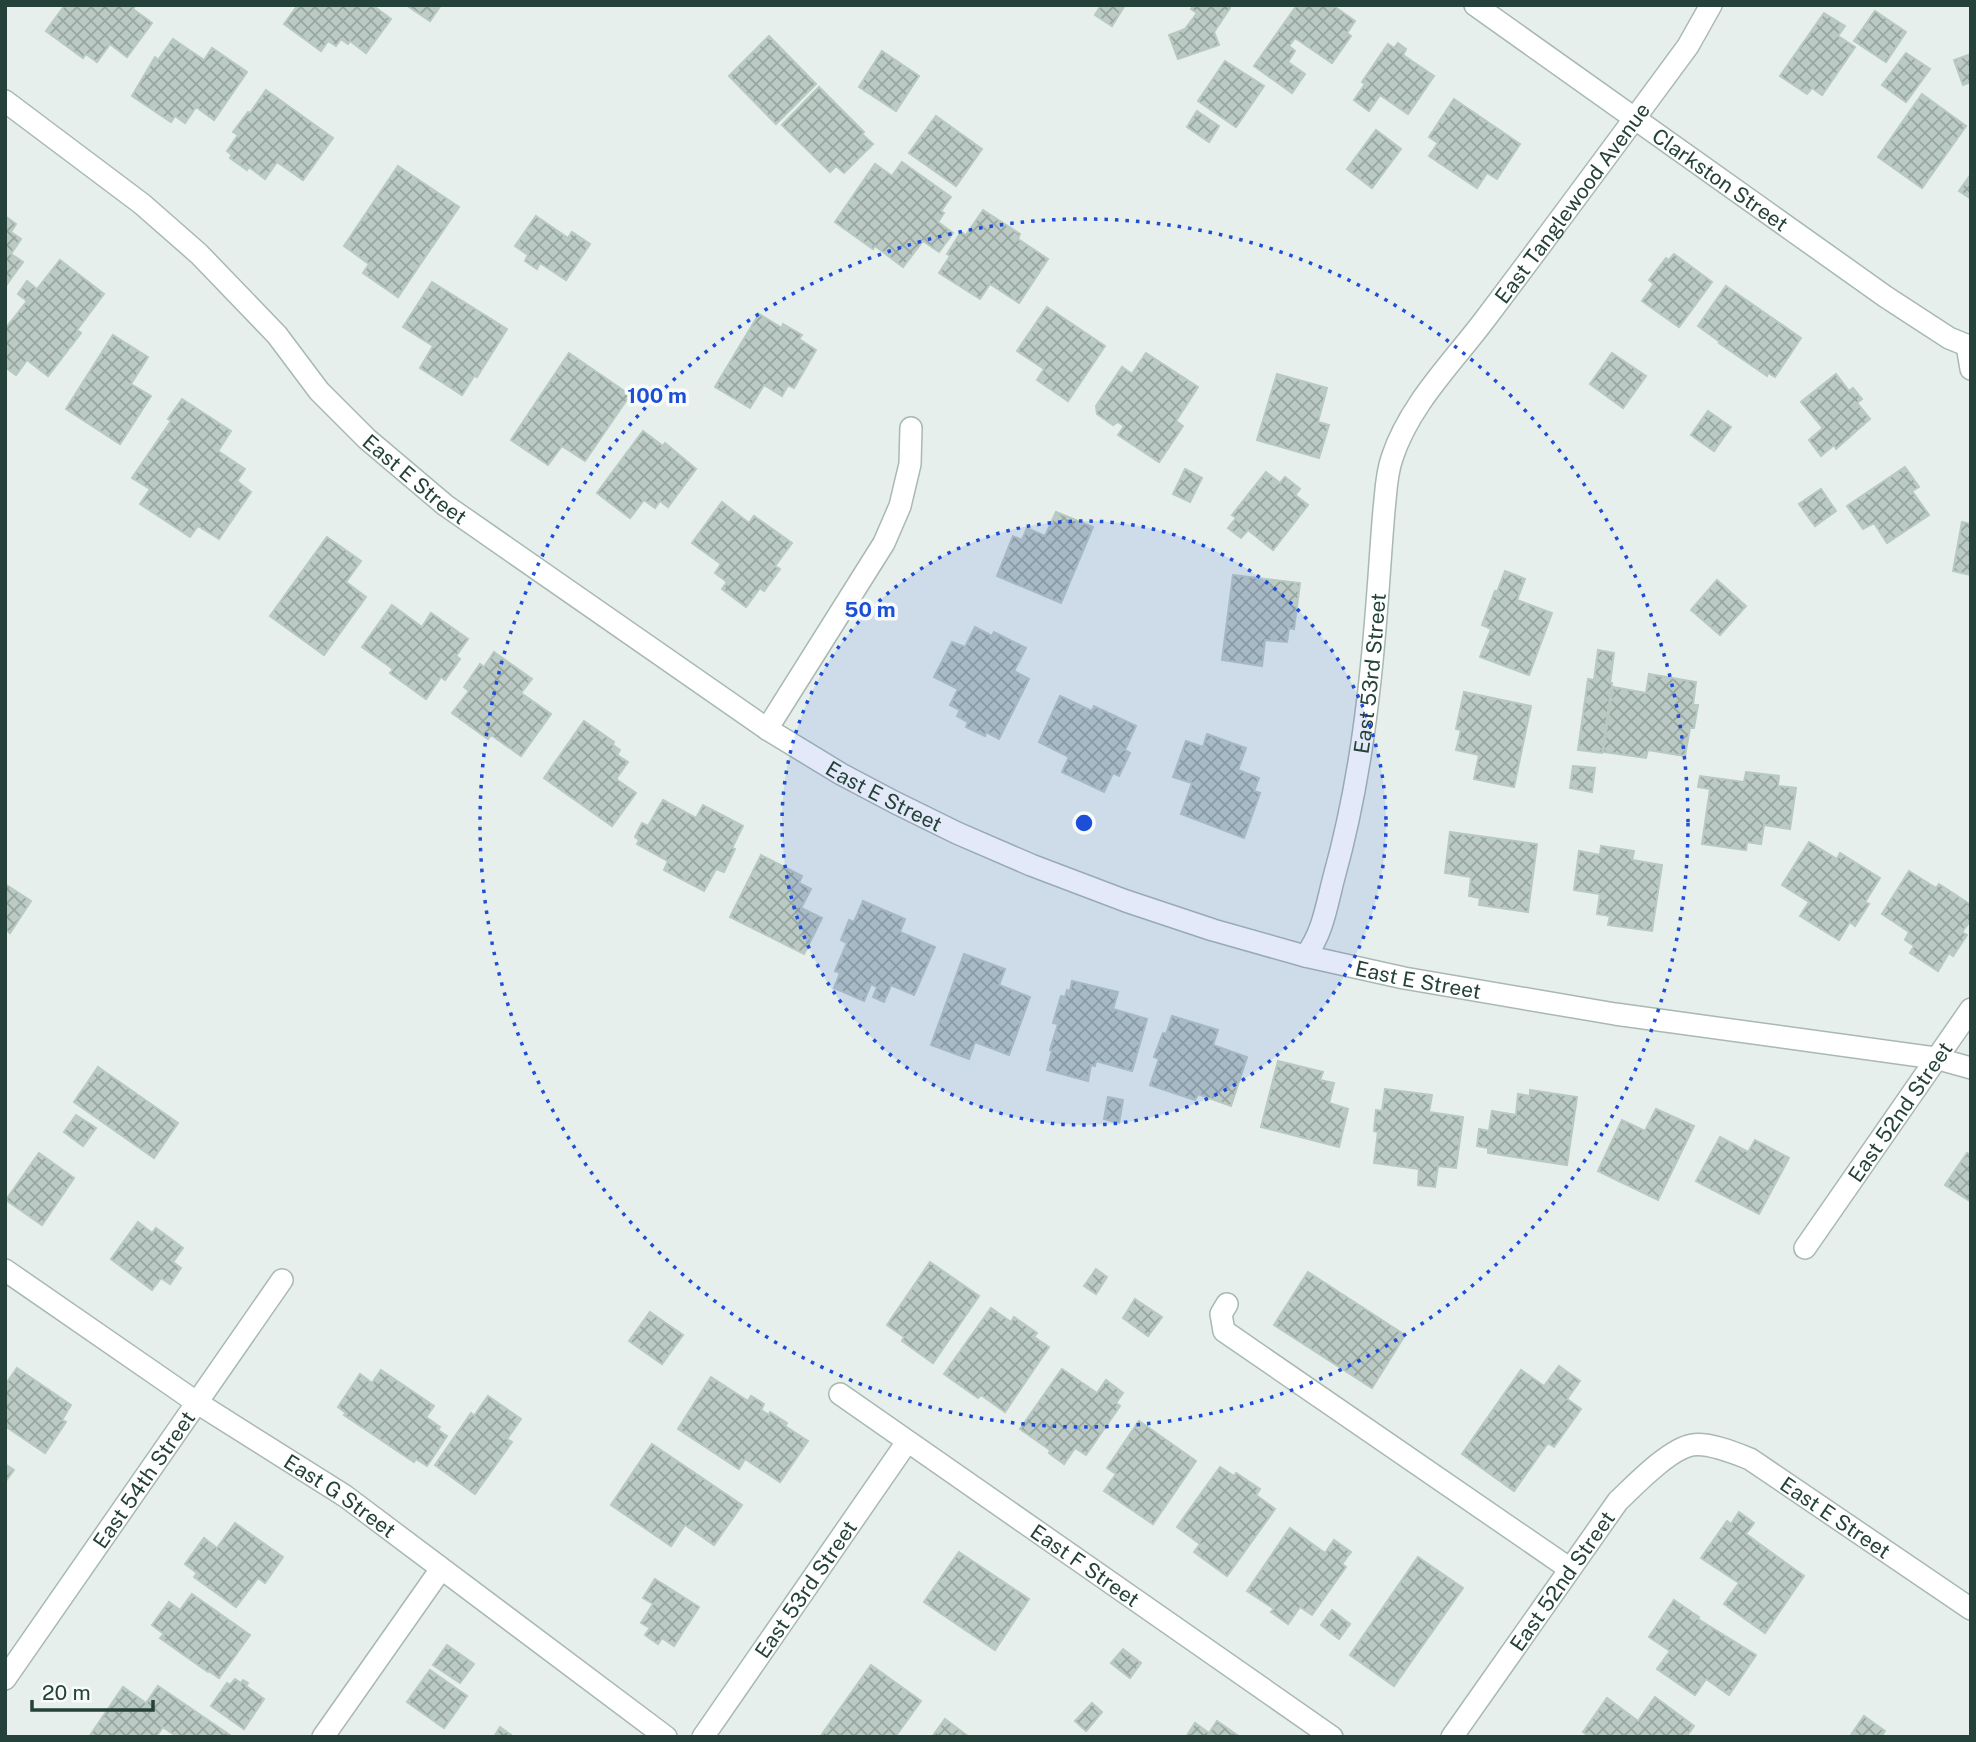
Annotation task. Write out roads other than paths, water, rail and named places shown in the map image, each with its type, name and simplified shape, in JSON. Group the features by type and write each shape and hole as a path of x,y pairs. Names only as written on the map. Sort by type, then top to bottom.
{"street":[{"name":"Clarkston Street","path":"1475,5 1886,297 1948,338 1969,346"},
{"name":"East Tanglewood Avenue","path":"1428,394 1688,46 1711,5"},
{"name":"East E Street","path":"5,101 142,204 199,254 277,335 318,391 367,439 445,505 768,729 841,774 957,833 1031,865 1213,930 1306,956 1404,978 1615,1014 1936,1058 1971,1068"},
{"path":"1969,346 1971,369"},
{"name":"East 53rd Street","path":"1306,956 1321,926 1350,814 1361,758 1373,651 1380,548 1391,460 1408,420 1428,394"},
{"path":"768,729 884,543 900,506 910,464 911,428"},
{"name":"East 52nd Street","path":"1805,1248 1971,1009"},
{"name":"East G Street","path":"5,1270 196,1402 345,1496 666,1737"},
{"name":"East 54th Street","path":"5,1679 282,1280"},
{"path":"1227,1304 1221,1314 1224,1332 1570,1569"},
{"name":"East F Street","path":"840,1394 1332,1737"},
{"name":"East 53rd Street","path":"703,1737 907,1442"},
{"name":"East E Street","path":"1692,1445 1723,1448 1750,1459 1971,1609"},
{"name":"East 52nd Street","path":"1452,1737 1618,1502 1659,1464 1692,1445"},
{"path":"323,1737 441,1569"}]}
